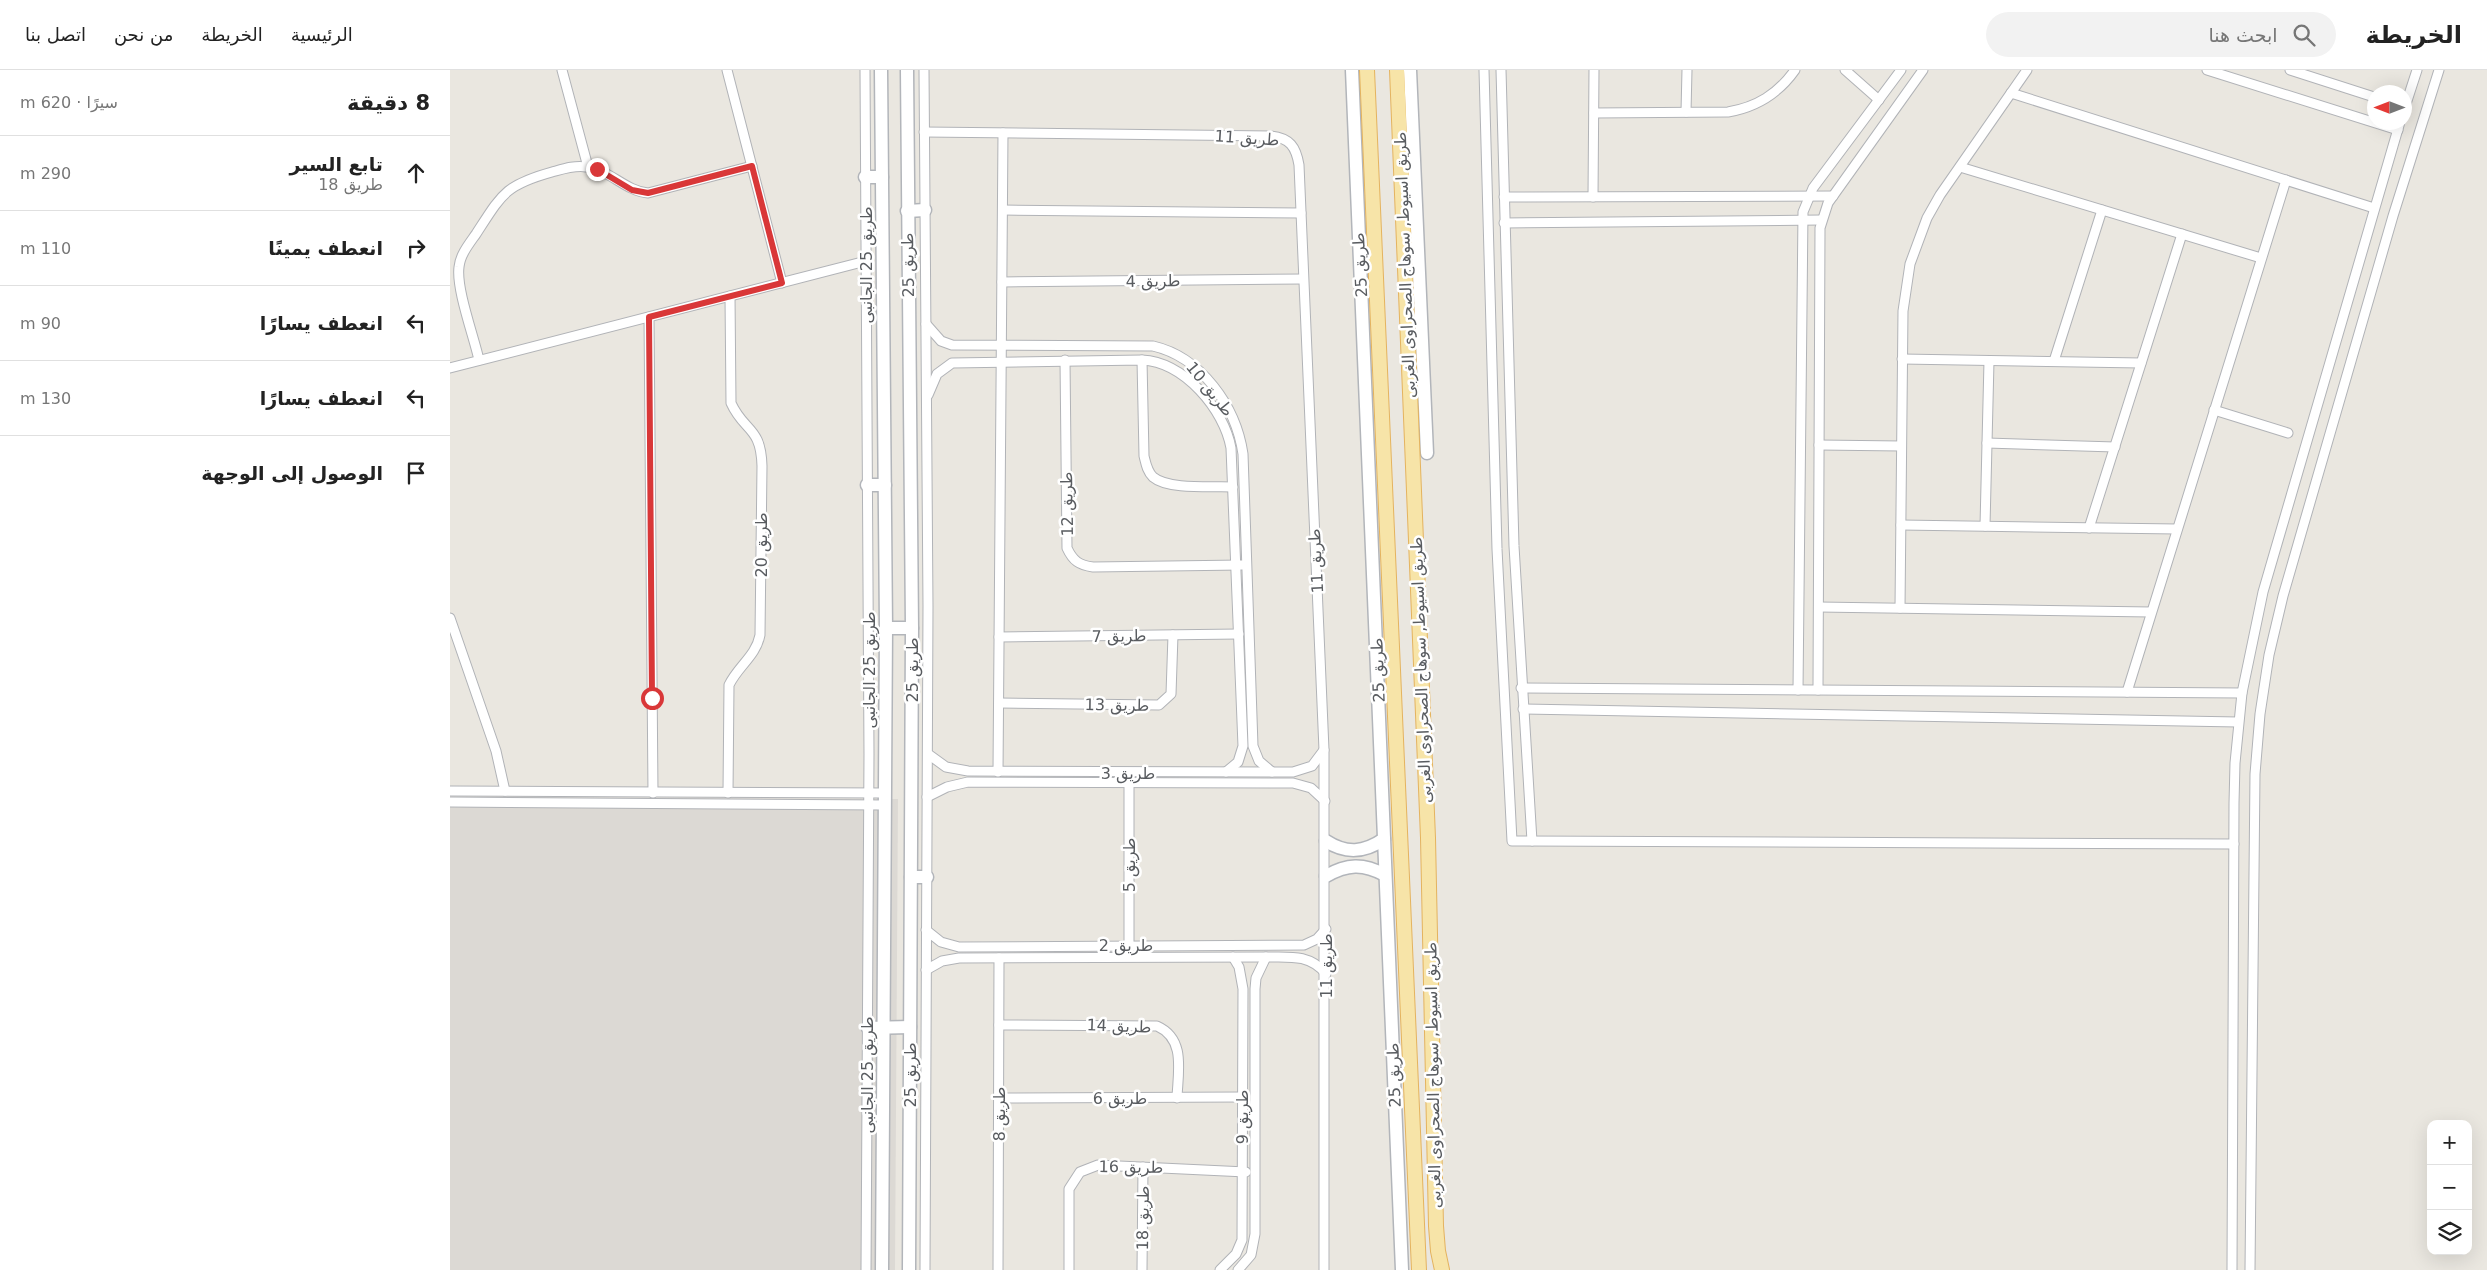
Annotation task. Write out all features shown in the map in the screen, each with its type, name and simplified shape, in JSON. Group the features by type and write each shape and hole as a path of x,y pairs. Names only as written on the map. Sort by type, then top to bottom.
{"main road":[{"name":"طريق اسيوط, سوهاج الصحراوى الغربى","path":"1367,70 1419,1270"},
{"name":"طريق اسيوط, سوهاج الصحراوى الغربى","path":"1397,70 1428,838 1436,1226 1438,1252 1442,1270"},
{"path":"1412,454 1427,453"}],"street":[{"path":"562,70 588,167"},
{"path":"727,70 782,283"},
{"name":"طريق 25 الجانبى","path":"864,70 869,793 866,1270"},
{"name":"طريق 25","path":"881,70 886,628 882,1270"},
{"name":"طريق 25","path":"907,70 912,628 909,1270"},
{"path":"924,70 928,754 925,1270"},
{"name":"طريق 25","path":"1352,70 1402,1270"},
{"path":"1410,70 1427,453"},
{"path":"1484,70 1497,549 1512,840 2234,844"},
{"path":"1501,70 1509,435 1521,688 1532,841"},
{"path":"1594,70 1594,197"},
{"path":"1686,70 1686,112"},
{"path":"1594,114 1728,112 1755,105 1778,90 1795,70"},
{"path":"1846,70 1879,100"},
{"path":"1798,690 1802,220 1808,196 1901,70"},
{"path":"1818,690 1821,220 1833,196 1923,70"},
{"path":"1900,608 1903,311 1910,264 1927,218 2027,70"},
{"path":"2207,70 2367,117"},
{"path":"2290,70 2315,74 2367,94"},
{"path":"2412,85 2417,70"},
{"path":"2250,1270 2256,774 2260,714 2269,655 2283,596 2388,235 2439,70"},
{"path":"2011,93 2374,208"},
{"path":"2232,1270 2235,771 2242,693 2263,592 2398,130"},
{"name":"طريق 11","path":"924,132 1282,137 1292,144 1297,153 1324,750 1326,841 1324,1270"},
{"path":"998,772 1003,133"},
{"path":"479,360 460,284 459,268 462,255 498,201 515,185 525,179 563,169 588,167 597,169 632,190 648,193 752,166"},
{"path":"1960,167 2262,258"},
{"path":"865,177 882,177"},
{"path":"2127,692 2286,180"},
{"path":"1504,197 1833,196"},
{"path":"907,211 925,210"},
{"path":"1003,210 1301,213"},
{"path":"2054,362 2102,210"},
{"path":"1504,223 1821,220"},
{"path":"2089,528 2182,234"},
{"path":"450,368 866,261"},
{"name":"طريق 4","path":"1002,282 1303,279"},
{"name":"طريق 20","path":"728,793 729,685 732,678 756,650 760,635 762,474 761,445 758,438 735,411 731,402 730,296"},
{"path":"649,317 653,793"},
{"name":"طريق 10","path":"926,324 941,341 952,345 1153,346 1168,349 1183,356 1196,368 1228,408 1240,434 1243,454 1253,746 1259,761 1272,772"},
{"path":"1152,360 1153,346"},
{"path":"1902,359 2141,363"},
{"name":"طريق 10","path":"925,402 937,374 943,367 961,361 1065,360 1152,360 1174,369 1209,401 1224,424 1229,437 1233,487 1243,746 1238,762 1226,772"},
{"name":"طريق 12","path":"1065,360 1067,548 1072,559 1081,566 1093,567 1247,565"},
{"path":"1142,360 1144,456 1147,467 1154,477 1163,483 1175,485 1233,487"},
{"path":"1985,526 1989,360"},
{"path":"2214,410 2288,433"},
{"path":"1229,437 1240,434"},
{"path":"1987,443 2115,447"},
{"path":"1819,445 1901,446"},
{"path":"868,485 884,485"},
{"path":"1900,525 2177,529"},
{"path":"1819,608 2151,612"},
{"path":"450,618 496,751 504,792"},
{"path":"886,628 912,628"},
{"name":"طريق 7","path":"1000,637 1239,634"},
{"name":"طريق 13","path":"999,702 1159,705 1171,694 1173,686 1172,635"},
{"path":"1521,688 2242,693"},
{"path":"1523,709 2238,722"},
{"name":"طريق 3","path":"927,797 947,787 968,782 1129,778 1226,772 1303,771 1312,766 1324,750"},
{"name":"طريق 3","path":"928,754 936,762 957,771 1293,783 1311,788 1325,801"},
{"name":"طريق 5","path":"1129,778 1129,956"},
{"path":"450,791 869,793 885,799"},
{"path":"465,791 465,802"},
{"path":"599,793 599,803"},
{"path":"450,802 869,805 885,799"},
{"path":"1326,841 1336,848 1355,851 1374,846 1384,839"},
{"path":"1326,876 1349,866 1362,866 1385,875"},
{"path":"911,877 927,877"},
{"name":"طريق 2","path":"926,930 941,942 959,947 1304,945 1317,939 1326,929"},
{"name":"طريق 2","path":"926,970 950,959 1129,956 1266,957 1305,958 1320,967 1326,974"},
{"name":"طريق 9","path":"1220,1270 1236,1254 1242,1240 1241,1172 1244,989 1239,967 1232,957"},
{"name":"طريق 9","path":"1238,1270 1251,1254 1254,1244 1255,989 1258,972 1266,957"},
{"name":"طريق 8","path":"998,1270 1000,958"},
{"name":"طريق 14","path":"1000,1025 1157,1026 1165,1029 1177,1044 1177,1098"},
{"path":"868,1028 910,1027"},
{"name":"طريق 6","path":"999,1098 1242,1096"},
{"name":"طريق 16","path":"1069,1270 1069,1188 1080,1172 1098,1165 1254,1172"},
{"name":"طريق 18","path":"1142,1270 1143,1167"}],"shaded area":[{"path":"450,797 898,799 895,1270 450,1270"}],"route":[{"path":"597,169 632,190 648,193 752,166 782,283 649,317 652,698"}]}
